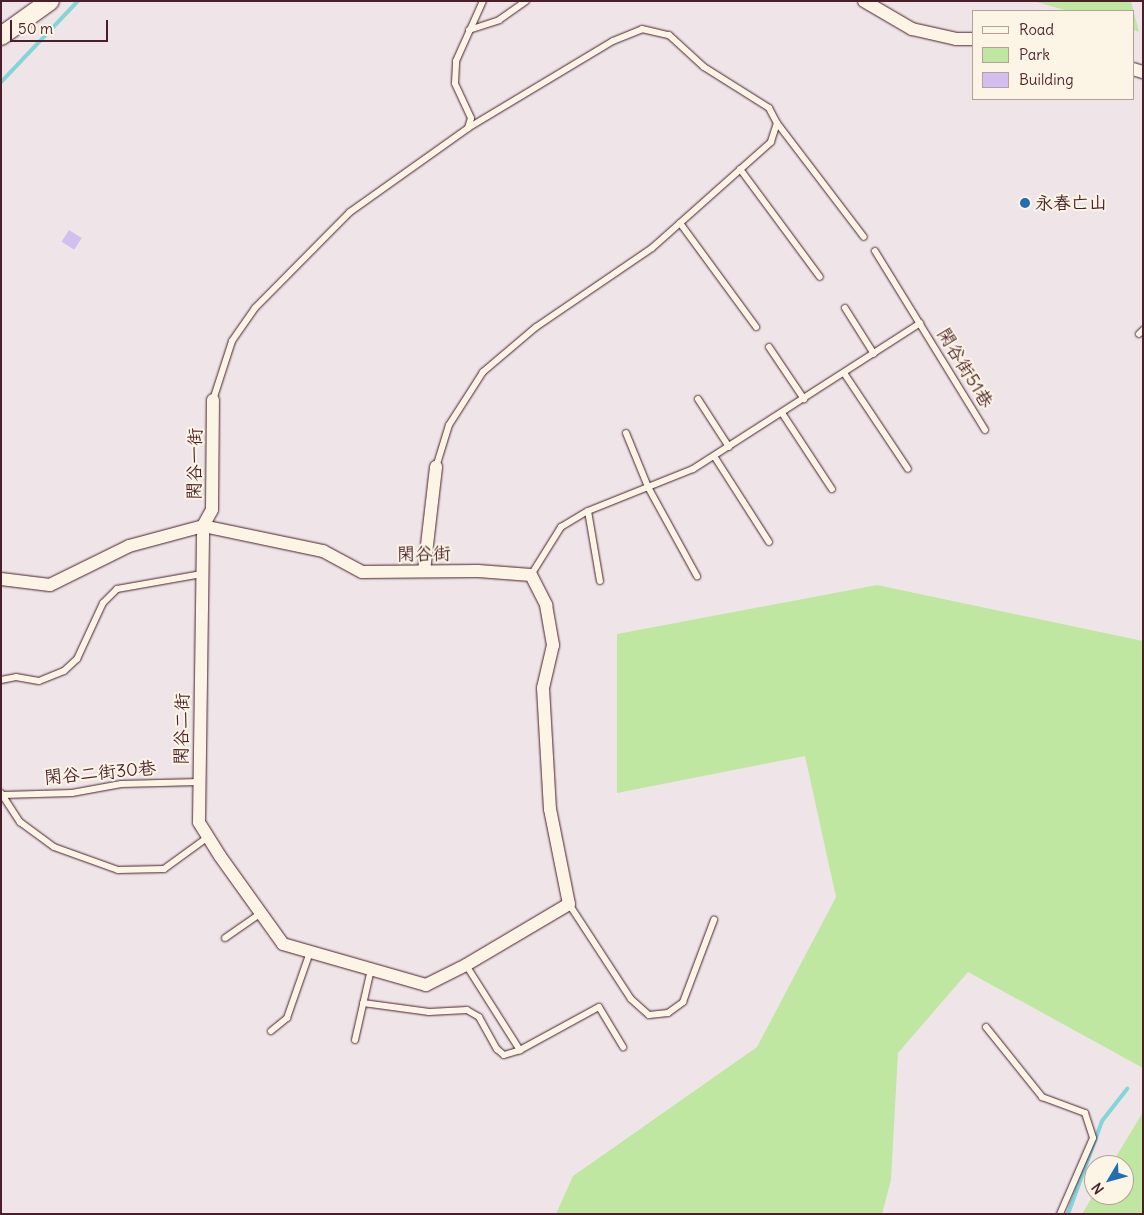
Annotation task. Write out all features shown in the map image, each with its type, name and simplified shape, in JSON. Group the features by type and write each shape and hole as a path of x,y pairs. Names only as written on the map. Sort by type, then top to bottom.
{"street":[{"path":"1,36 50,1"},
{"path":"864,1 912,29 956,39 972,39"},
{"name":"閑谷一街","path":"202,526 212,510 213,400"},
{"path":"424,572 436,468"},
{"name":"閑谷街","path":"1,579 50,585 122,549 202,526 323,551 362,572 478,571 531,575"},
{"name":"閑谷二街","path":"202,526 199,822 283,944 426,985 466,965 568,904"},
{"path":"531,575 546,604 553,646 543,688 550,809 568,904"}],"lane":[{"path":"468,128 471,118 455,83 456,61 484,1"},
{"path":"469,30 499,20 526,1"},
{"path":"213,400 232,341 255,308 350,212 468,128 613,41 642,29 669,35 704,67 769,108 777,124 864,237"},
{"path":"436,468 449,425 483,372 536,327 652,248 771,142 777,124"},
{"path":"740,169 820,278"},
{"path":"680,223 756,327"},
{"name":"閑谷街51巷","path":"875,251 985,430"},
{"path":"845,308 874,354"},
{"name":"閑谷街51巷","path":"531,575 561,527 588,511 693,469 844,374 920,323"},
{"path":"769,347 804,399"},
{"path":"844,374 908,469"},
{"path":"698,399 729,447"},
{"path":"782,413 832,489"},
{"path":"626,433 648,487 697,576"},
{"path":"714,456 769,542"},
{"path":"588,511 600,581"},
{"path":"1,680 16,677 39,681 64,671 77,659 103,603 117,589 202,574"},
{"name":"閑谷二街30巷","path":"2,794 72,793 121,784 199,782"},
{"name":"閑谷二街30巷","path":"2,794 20,822 54,848 118,870 164,869 208,837"},
{"path":"568,904 631,999 649,1015 668,1013 683,1002 714,920"},
{"path":"225,938 261,913"},
{"path":"272,1031 287,1018 310,952"},
{"path":"466,965 520,1050"},
{"path":"355,1040 371,969"},
{"path":"364,1003 429,1012 467,1010 479,1017 497,1049 504,1055 520,1050 599,1007 623,1047"},
{"path":"986,1027 1042,1098 1085,1113 1093,1138 1060,1214"}],"green space":[{"path":"1033,1 1131,1 1133,10 1064,10"},
{"path":"1134,13 1139,32 1134,30"},
{"path":"877,585 1143,641 1143,1068 968,972 898,1053 891,1180 882,1214 556,1214 573,1176 757,1047 836,897 805,756 617,793 617,634"},
{"path":"1143,1112 1143,1214 1082,1214 1087,1205 1134,1205 1134,1155 1117,1155"}],"building":[{"path":"69,230 82,238 74,250 62,242"}],"waterway":[{"path":"1,82 78,1"},
{"path":"1068,1214 1102,1121 1127,1089"}],"place":[{"name":"永春亡山","path":"1025,203"}]}
